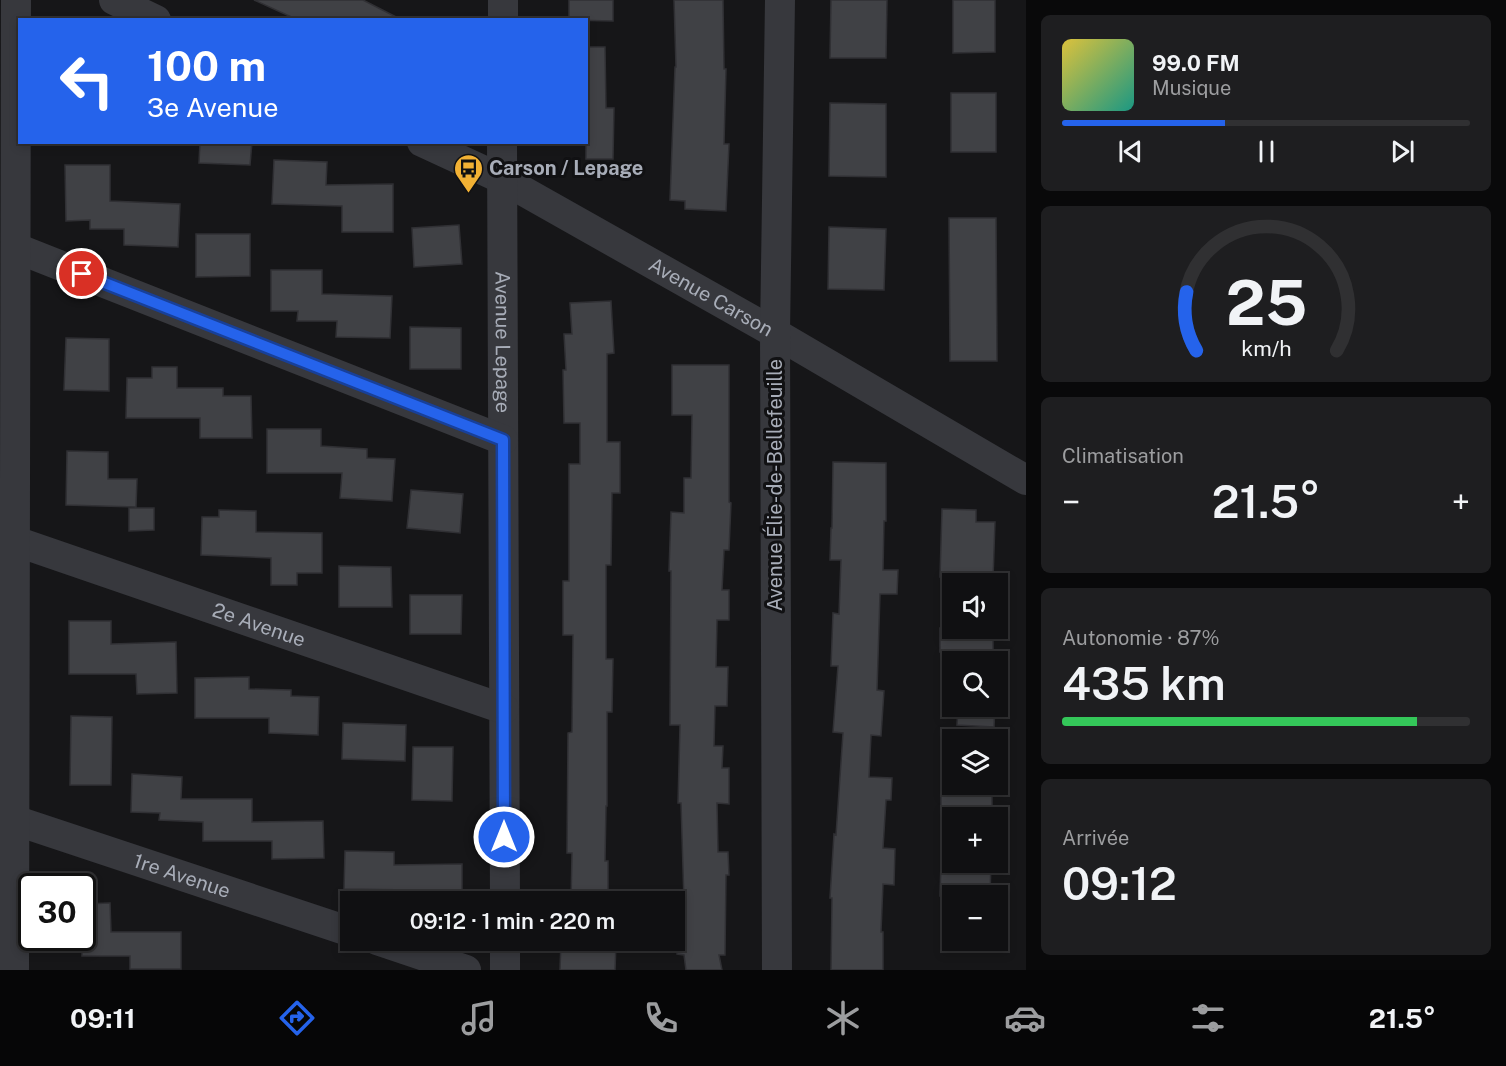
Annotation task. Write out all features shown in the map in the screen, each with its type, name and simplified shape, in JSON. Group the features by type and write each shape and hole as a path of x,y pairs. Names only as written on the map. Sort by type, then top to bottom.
{"street":[{"path":"14,970 16,0"},
{"path":"114,0 152,18"},
{"path":"503,0 503,18"},
{"name":"Avenue Élie-de-Bellefeuille","path":"777,970 775,333 780,0"},
{"name":"Avenue Carson","path":"426,144 502,179 775,333 1026,480"},
{"name":"Avenue Lepage","path":"502,144 505,891"},
{"path":"16,248 503,440"},
{"name":"2e Avenue","path":"15,541 504,709"},
{"name":"1re Avenue","path":"14,820 340,928"},
{"path":"410,951 466,970"},
{"path":"505,951 505,970"}],"building":[{"path":"254,0 363,0 398,18 294,18"},
{"path":"569,0 613,0 613,21 569,18"},
{"path":"674,0 723,0 724,69 726,69 724,144 729,144 726,211 685,209 685,201 670,200 676,67"},
{"path":"831,0 887,0 886,58 830,58"},
{"path":"953,0 995,0 995,52 953,53"},
{"path":"588,47 605,47 606,108 614,108 613,159 586,159"},
{"path":"951,93 996,93 996,152 951,152"},
{"path":"830,103 886,104 886,177 829,176"},
{"path":"200,144 252,144 250,165 199,163"},
{"path":"274,160 327,162 326,185 393,184 393,232 342,232 342,206 272,204"},
{"path":"65,165 110,165 110,201 180,204 178,247 124,245 124,229 90,229 90,220 66,221"},
{"path":"949,218 996,218 997,361 950,361"},
{"path":"459,225 462,264 414,267 412,228"},
{"path":"829,227 886,229 884,290 828,289"},
{"path":"196,234 250,234 250,276 196,277"},
{"path":"271,270 322,270 322,294 392,296 390,338 336,337 337,321 297,321 298,311 271,311"},
{"path":"611,301 614,353 607,354 607,442 620,442 620,493 612,493 611,565 606,565 606,659 613,659 612,712 607,712 605,861 608,861 608,891 571,891 572,853 567,853 568,733 572,732 573,635 563,635 563,581 569,581 569,464 580,464 580,423 564,423 563,370 566,370 564,334 572,334 570,303"},
{"path":"410,327 461,328 461,369 410,369"},
{"path":"66,338 109,339 109,391 64,390"},
{"path":"672,365 729,365 729,502 731,503 729,550 724,550 722,590 729,590 729,620 717,620 716,667 728,667 727,706 715,706 714,746 723,746 722,768 729,768 729,804 717,803 718,852 728,852 729,875 726,875 725,955 719,955 722,970 686,970 684,955 677,954 677,951 685,951 685,891 681,803 678,803 680,725 670,725 671,571 669,571 671,512 684,513 684,478 691,478 692,415 672,415"},
{"path":"152,367 177,367 177,388 223,388 223,396 251,396 252,438 200,438 200,418 126,418 127,378 152,378"},
{"path":"267,429 321,429 321,446 367,449 367,458 395,459 392,501 340,498 342,473 267,473"},
{"path":"67,451 108,452 108,479 137,479 136,507 66,505"},
{"path":"833,462 886,463 883,570 898,570 897,594 880,594 877,690 884,691 881,736 871,735 869,777 892,778 891,800 886,800 883,848 895,849 894,885 883,884 881,932 883,932 883,970 831,970 832,898 830,898 843,733 833,732 838,666 831,666 833,613 839,614 841,560 830,560"},
{"path":"411,490 463,494 460,533 407,528"},
{"path":"129,508 154,508 154,530 129,531"},
{"path":"942,509 976,510 976,522 995,522 993,573 942,573 942,577 940,577"},
{"path":"219,510 256,511 256,532 322,533 322,573 297,573 297,585 271,585 271,558 201,555 202,517 219,517"},
{"path":"339,566 391,567 392,607 339,607"},
{"path":"410,595 462,595 461,634 410,634"},
{"path":"69,621 111,621 111,644 176,642 177,693 137,694 136,674 69,674"},
{"path":"940,628 942,628 942,639 993,639 993,651 940,652"},
{"path":"249,677 249,689 291,690 291,696 319,697 318,735 269,733 269,718 195,718 195,678"},
{"path":"71,716 112,717 111,785 70,785"},
{"path":"957,717 994,717 994,727 957,725"},
{"path":"343,723 406,725 405,761 342,759"},
{"path":"413,747 453,747 452,801 412,800"},
{"path":"132,774 182,777 181,799 252,799 252,822 323,821 324,858 272,859 272,841 203,841 203,822 159,820 160,813 131,812"},
{"path":"941,784 942,795 992,795 992,807 942,807 941,813"},
{"path":"345,851 394,852 394,865 462,864 462,891 344,889"},
{"path":"941,862 942,873 991,873 990,885 942,885 942,896 940,896"},
{"path":"110,903 111,932 181,932 181,969 130,969 130,956 82,956 82,951 96,951 96,904"},
{"path":"561,951 616,951 615,970 560,970"}],"place":[{"name":"Carson / Lepage","path":"468,194"}],"route":[{"path":"82,274 503,440 504,837"}]}
